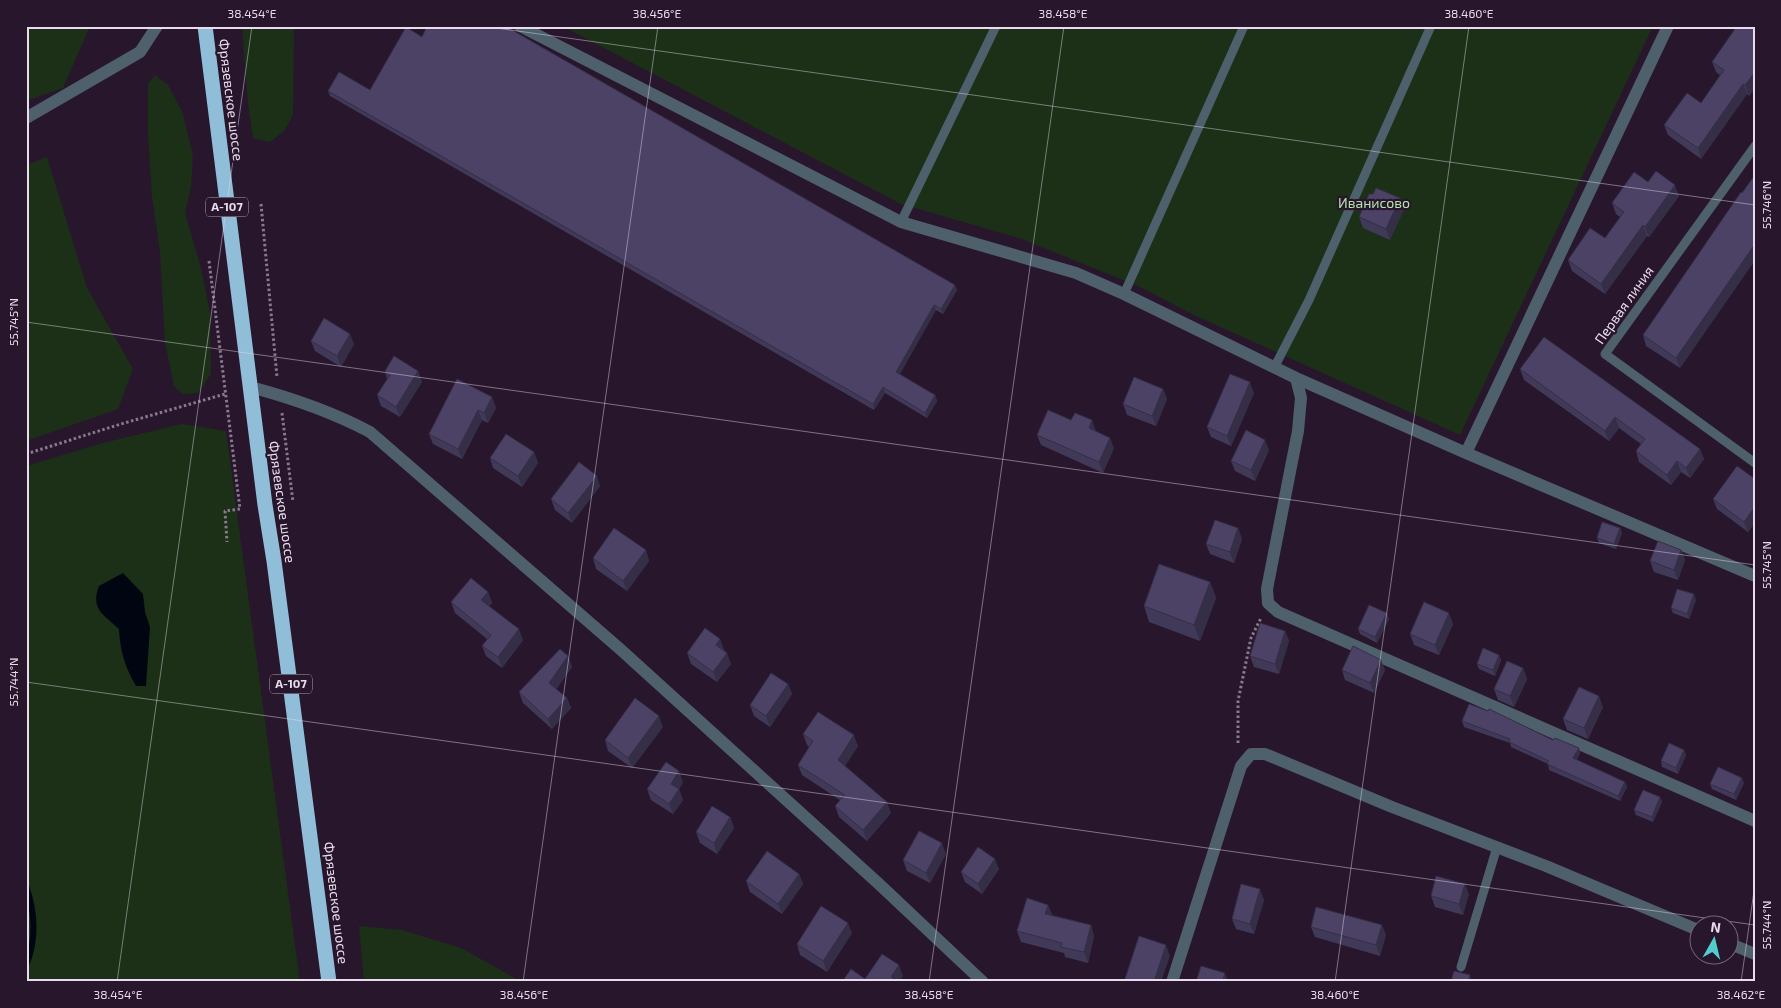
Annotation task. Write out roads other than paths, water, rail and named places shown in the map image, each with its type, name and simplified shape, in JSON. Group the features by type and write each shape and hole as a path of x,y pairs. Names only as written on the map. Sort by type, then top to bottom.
{"highway":[{"name":"Фрязевское шоссе","path":"205,26 250,387 329,982"}],"street":[{"path":"26,118 140,52 156,26"},
{"path":"520,26 901,222 1076,273 1124,294 1296,378 1466,453 1755,576"},
{"path":"1466,453 1668,26"},
{"path":"1296,378 1301,398 1298,430 1266,589 1268,603 1278,612 1755,821"},
{"path":"250,387 340,416 370,432 620,649 879,884 983,982"},
{"path":"1172,982 1241,766 1251,754 1265,754 1392,807 1546,866 1688,926"},
{"path":"1738,947 1755,954"}],"lane":[{"path":"901,222 996,26"},
{"path":"1124,294 1244,26"},
{"path":"1274,368 1309,300 1431,26"},
{"name":"Первая линия","path":"1755,146 1605,354 1755,463"},
{"path":"1461,967 1497,847"}],"waterway":[{"path":"26,886 34,926 32,946 26,965"}],"park label":[{"name":"Иванисово","path":"1374,203"}]}
